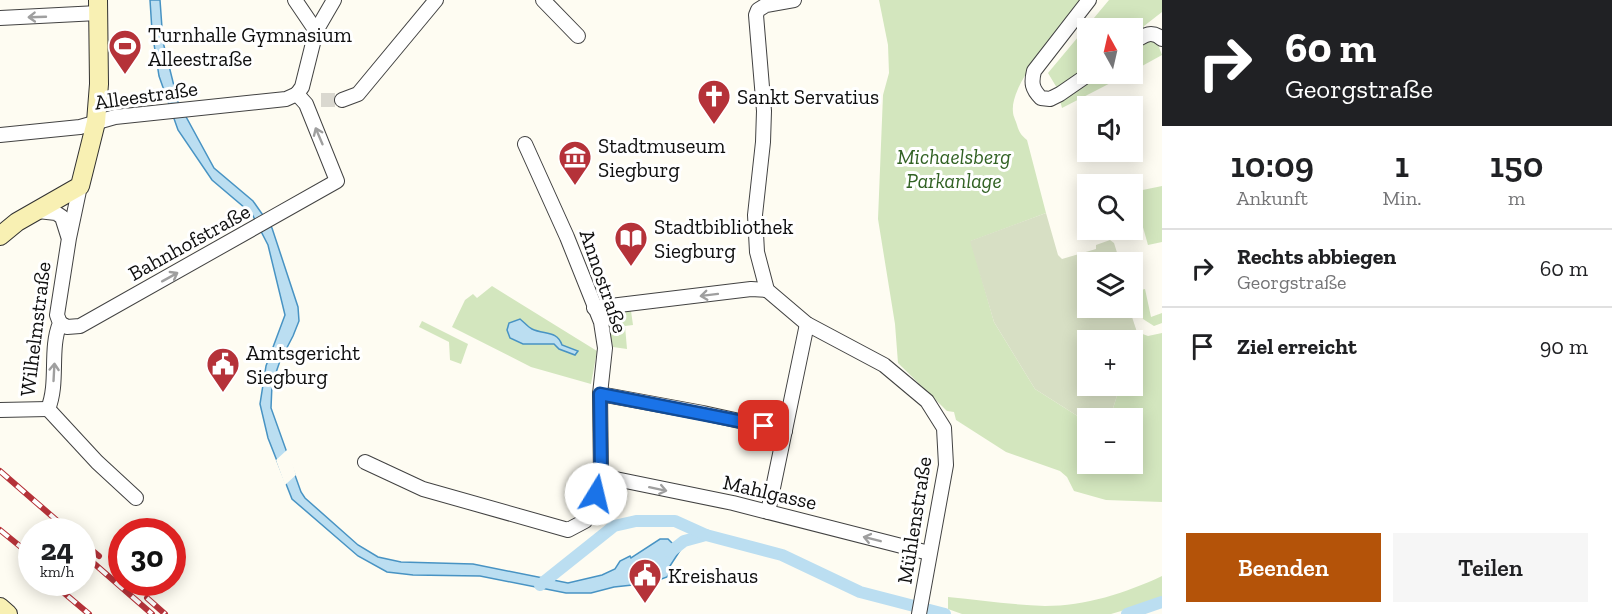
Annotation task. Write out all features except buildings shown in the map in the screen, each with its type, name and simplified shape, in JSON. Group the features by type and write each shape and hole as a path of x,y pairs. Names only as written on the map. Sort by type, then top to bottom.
{"main road":[{"name":"Wilhelmstraße","path":"80,186 96,122 99,84 98,7"},
{"path":"0,236 17,222 80,186"},
{"path":"0,607 8,614"}],"street":[{"path":"295,0 316,31"},
{"path":"302,99 302,87 316,31 334,0"},
{"path":"342,100 358,94 436,0"},
{"path":"543,0 578,36"},
{"path":"594,308 751,289 767,290 757,252 755,215 764,111 756,21 758,10 761,7 794,0"},
{"path":"1077,82 1050,99 1041,98 1034,91 1032,81 1035,71 1089,0"},
{"path":"0,18 98,7"},
{"path":"1143,36 1155,33 1162,39"},
{"name":"Alleestraße","path":"0,135 80,127 115,117 286,99 321,100"},
{"name":"Bahnhofstraße","path":"60,322 67,327 80,326 337,181 302,99"},
{"name":"Annostraße","path":"365,462 423,489 568,530 585,522 591,512 601,476 600,394 605,348 601,322 567,237 525,144"},
{"name":"Wilhelmstraße","path":"80,186 57,315 60,322 56,333 53,397 48,409 97,462 136,498"},
{"name":"Wilhelmstraße","path":"38,211 56,213 62,217 69,238"},
{"name":"Mühlenstraße","path":"767,290 807,324 884,364 927,401 942,424 946,444 946,465 919,614"},
{"path":"768,512 807,324"},
{"path":"600,394 703,412 785,431"},
{"path":"0,410 48,409"},
{"name":"Mahlgasse","path":"601,476 768,512 929,553"}],"green space":[{"name":"Michaelsberg Parkanlage","path":"879,0 1086,0 1053,37 1029,69 1014,99 1013,115 1019,132 1027,140 1046,213 971,241 994,322 1035,389 1077,416 1077,474 1143,474 1143,408 1113,408 1117,396 1143,396 1143,334 1148,336 1162,333 1162,502 1106,500 1074,491 1067,477 1060,471 1006,452 956,420 954,412 947,411 898,363 895,324 878,219 883,95 889,73 888,45"},
{"path":"1109,0 1162,0 1162,12 1144,26 1143,31 1143,18 1094,18"},
{"path":"1077,38 1077,73 1057,88 1048,73"},
{"path":"1146,39 1157,42 1162,55 1143,65 1143,41"},
{"path":"1084,84 1109,84 1085,96 1077,96 1077,100 1062,108 1060,101"},
{"path":"1162,186 1162,242 1148,245 1143,227 1143,190"},
{"path":"1046,213 1058,255 1062,259 1077,255 1077,318 1132,318 1136,330 1077,330 1077,396 1117,396 1113,408 1077,408 1077,416 1035,389 994,322 970,241"},
{"path":"1110,240 1114,243 1117,252 1086,252 1096,249 1096,245"},
{"path":"492,286 597,351 591,384 531,367 452,327 465,300 473,294 477,298"},
{"path":"1145,289 1151,317 1162,313 1162,323 1154,326 1143,319 1143,290"},
{"path":"631,311 633,325 625,326 627,349 613,347 606,316 608,313"},
{"path":"422,321 468,344 461,364 450,360 449,342 419,327"},
{"path":"1162,576 1162,599 1111,614 962,614 948,609 948,597 1045,606 1075,604 1120,593"}],"water":[{"path":"150,0 160,0 163,42 178,102 214,168 253,201 272,228 298,307 299,321 272,384 271,408 305,498 358,545 378,557 401,562 473,564 568,583 602,575 615,569 620,561 630,556 631,558 660,539 668,539 674,545 679,540 683,546 668,569 670,572 667,577 651,583 614,587 591,593 566,593 480,576 413,575 387,572 358,556 292,499 268,438 260,404 266,366 285,315 268,245 252,214 212,180 178,130 159,76"},
{"path":"520,319 532,329 553,335 560,340 562,345 578,351 575,355 559,349 554,344 523,344 510,338 507,330 509,323"}],"pier":[{"path":"288,449 296,475 285,485 276,460"}],"waterway":[{"path":"540,585 614,526 636,521 675,521 706,535"},
{"path":"670,552 684,541 706,535 782,555 860,592 945,614"},
{"path":"1127,614 1162,602"}],"tunnel":[{"path":"321,100 342,100"}],"railway":[{"path":"0,471 54,518"},
{"path":"0,530 18,545"},
{"path":"96,565 152,614"},
{"path":"68,596 89,614"},
{"path":"147,598 165,614"}],"place":[{"name":"Turnhalle Gymnasium Alleestraße","path":"125,75"},
{"name":"Sankt Servatius","path":"714,125"},
{"name":"Stadtmuseum Siegburg","path":"575,186"},
{"name":"Stadtbibliothek Siegburg","path":"631,267"},
{"name":"Amtsgericht Siegburg","path":"223,393"},
{"name":"Kreishaus","path":"645,604"}],"route":[{"path":"596,494 601,476 600,394 703,412 764,426"}]}
